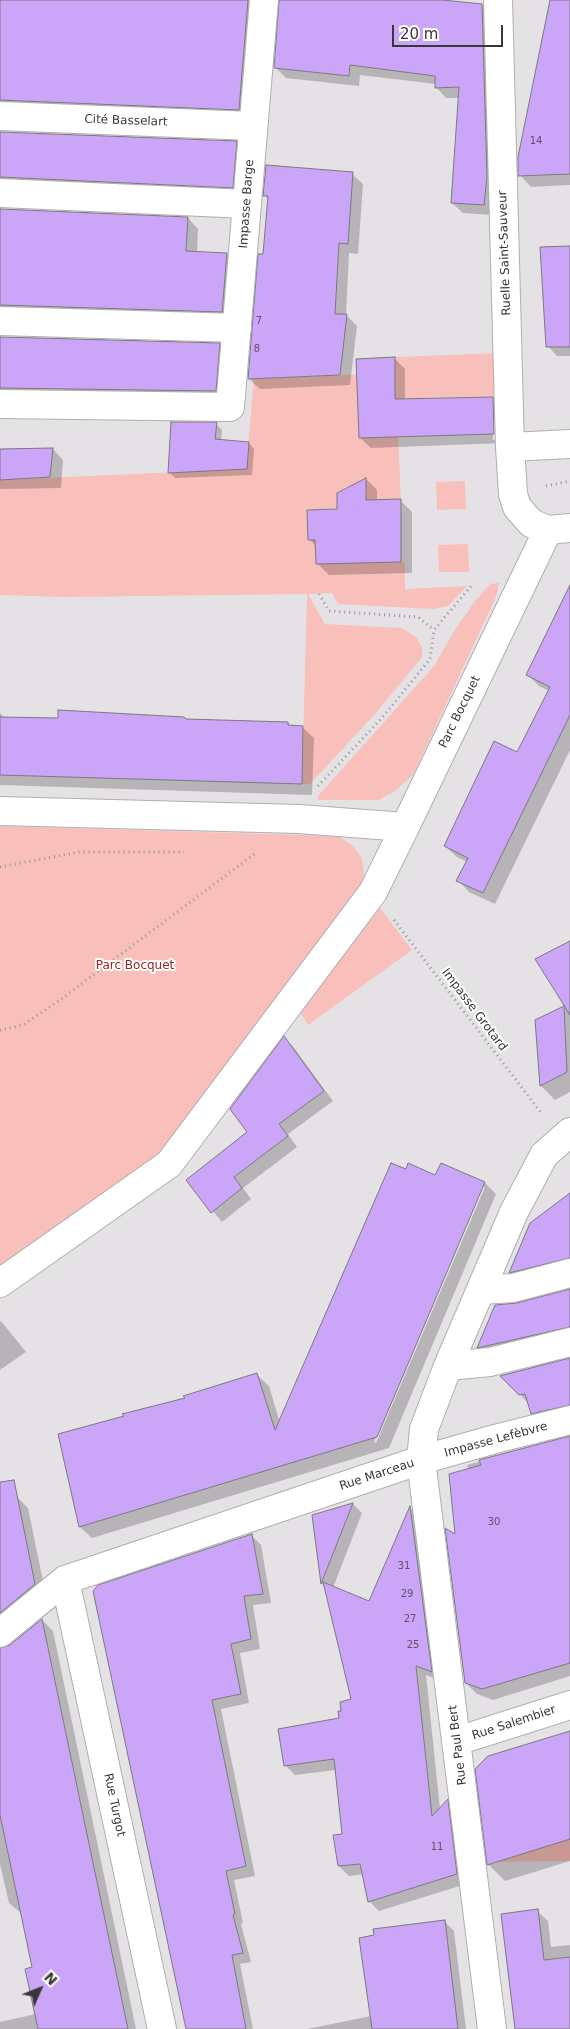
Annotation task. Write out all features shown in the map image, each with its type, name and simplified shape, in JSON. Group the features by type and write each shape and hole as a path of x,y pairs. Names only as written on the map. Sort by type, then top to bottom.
{"street":[{"name":"Impasse Barge","path":"0,404 230,407 264,0"},
{"name":"Ruelle Saint-Sauveur","path":"498,0 510,447"},
{"name":"Cité Basselart","path":"0,116 253,126"},
{"path":"0,194 247,204"},
{"path":"0,321 237,328"},
{"path":"510,447 570,444"},
{"name":"Parc Bocquet","path":"0,1283 169,1164 373,892 559,529 531,523 517,507 513,494 510,447"},
{"path":"0,811 298,819 405,827"},
{"name":"Rue Marceau","path":"0,1633 65,1580 422,1460 424,1429 448,1366 481,1290 533,1174 544,1155 566,1136"},
{"path":"481,1290 513,1288 570,1274"},
{"path":"448,1366 490,1362 570,1342"},
{"name":"Impasse Lefèbvre","path":"422,1460 570,1420"},
{"name":"Rue Paul Bert","path":"422,1460 492,2029"},
{"name":"Rue Turgot","path":"65,1580 162,2029"},
{"name":"Rue Salembier","path":"458,1741 570,1705"}],"path":[{"path":"0,1030 23,1025 60,1000 257,852 296,826 306,799 382,718 430,659 434,630 472,585"},
{"path":"319,594 328,611 418,617 434,630"},
{"path":"0,867 79,852 188,852"},
{"path":"247,852 257,852"},
{"name":"Impasse Grotard","path":"373,892 566,1136"}],"green space":[{"path":"500,353 502,397 445,397 358,401 359,438 398,436 401,502 397,499 366,503 366,486 344,487 344,489 337,493 344,508 307,510 308,540 315,540 316,564 405,562 405,589 467,586 448,606 433,609 338,604 332,593 308,594 325,624 402,628 416,637 422,648 422,657 376,713 310,784 302,784 307,594 64,597 0,595 0,480 246,469 254,379 395,373 395,357"},
{"path":"465,481 466,509 437,510 436,482"},
{"path":"468,544 469,572 439,572 438,545"},
{"path":"499,583 496,597 413,775 395,791 379,800 318,800 318,796 434,666 456,628 476,600 490,584"},
{"name":"Parc Bocquet","path":"0,826 338,836 352,845 362,858 364,874 360,890 160,1154 0,1269"},
{"path":"380,908 412,950 308,1025 300,1012"},
{"path":"570,1839 570,1861 495,1862"}],"building":[{"path":"0,0 248,0 239,110 0,100"},
{"path":"279,0 443,0 482,4 487,177 484,205 451,203 459,87 435,88 435,76 350,65 349,76 274,68"},
{"path":"550,0 570,0 570,174 518,176 518,157"},
{"path":"0,132 237,141 233,188 0,177"},
{"path":"266,165 353,172 348,244 339,243 335,314 347,314 340,375 248,379 258,254 263,254 268,196 263,196"},
{"path":"0,209 188,217 186,251 227,253 222,312 0,305"},
{"path":"570,246 570,347 546,347 540,247"},
{"path":"0,337 220,343 216,391 0,388"},
{"path":"395,357 395,399 493,397 494,434 359,438 356,359"},
{"path":"171,422 217,422 215,439 249,442 247,469 168,473"},
{"path":"53,448 50,477 0,480 0,449"},
{"path":"366,478 366,500 401,499 401,562 316,564 315,540 308,540 307,510 337,509 337,493"},
{"path":"570,585 570,715 483,893 456,881 468,858 444,846 494,741 517,752 550,687 526,675"},
{"path":"58,710 184,717 186,719 288,722 288,725 303,726 302,784 0,775 0,717 58,718"},
{"path":"570,941 570,1015 535,959"},
{"path":"564,1006 567,1072 540,1086 535,1020"},
{"path":"284,1036 324,1091 279,1124 288,1136 234,1177 242,1188 211,1213 186,1180 247,1132 230,1109"},
{"path":"391,1163 406,1169 408,1163 435,1175 441,1163 485,1182 377,1437 79,1527 58,1434 124,1416 122,1414 185,1398 183,1396 257,1373 275,1430"},
{"path":"570,1193 570,1258 509,1273 530,1223"},
{"path":"570,1289 570,1327 477,1348 495,1305 517,1303"},
{"path":"570,1358 570,1405 531,1414 525,1394 519,1395 500,1376"},
{"path":"570,1436 570,1663 482,1689 465,1683 445,1528 455,1534 449,1474 481,1465 479,1460"},
{"path":"14,1480 35,1584 0,1613 0,1482"},
{"path":"353,1503 321,1584 312,1515"},
{"path":"410,1506 432,1672 416,1666 432,1816 448,1799 457,1874 368,1902 360,1864 338,1866 333,1835 342,1834 334,1759 284,1766 278,1729 339,1718 338,1711 341,1711 340,1702 351,1699 323,1582 369,1601"},
{"path":"252,1534 263,1594 244,1596 251,1639 231,1644 241,1694 212,1700 246,1866 226,1871 235,1914 233,1915 243,1953 232,1955 246,2029 186,2029 93,1591 98,1585"},
{"path":"42,1619 128,2029 38,2029 25,1969 32,1967 0,1815 0,1648 10,1645"},
{"path":"570,1731 570,1839 487,1865 475,1769 488,1756"},
{"path":"538,1909 544,1960 570,1957 570,2029 515,2029 501,1914"},
{"path":"445,1920 458,2029 372,2029 359,1938 374,1935 373,1929"}]}
